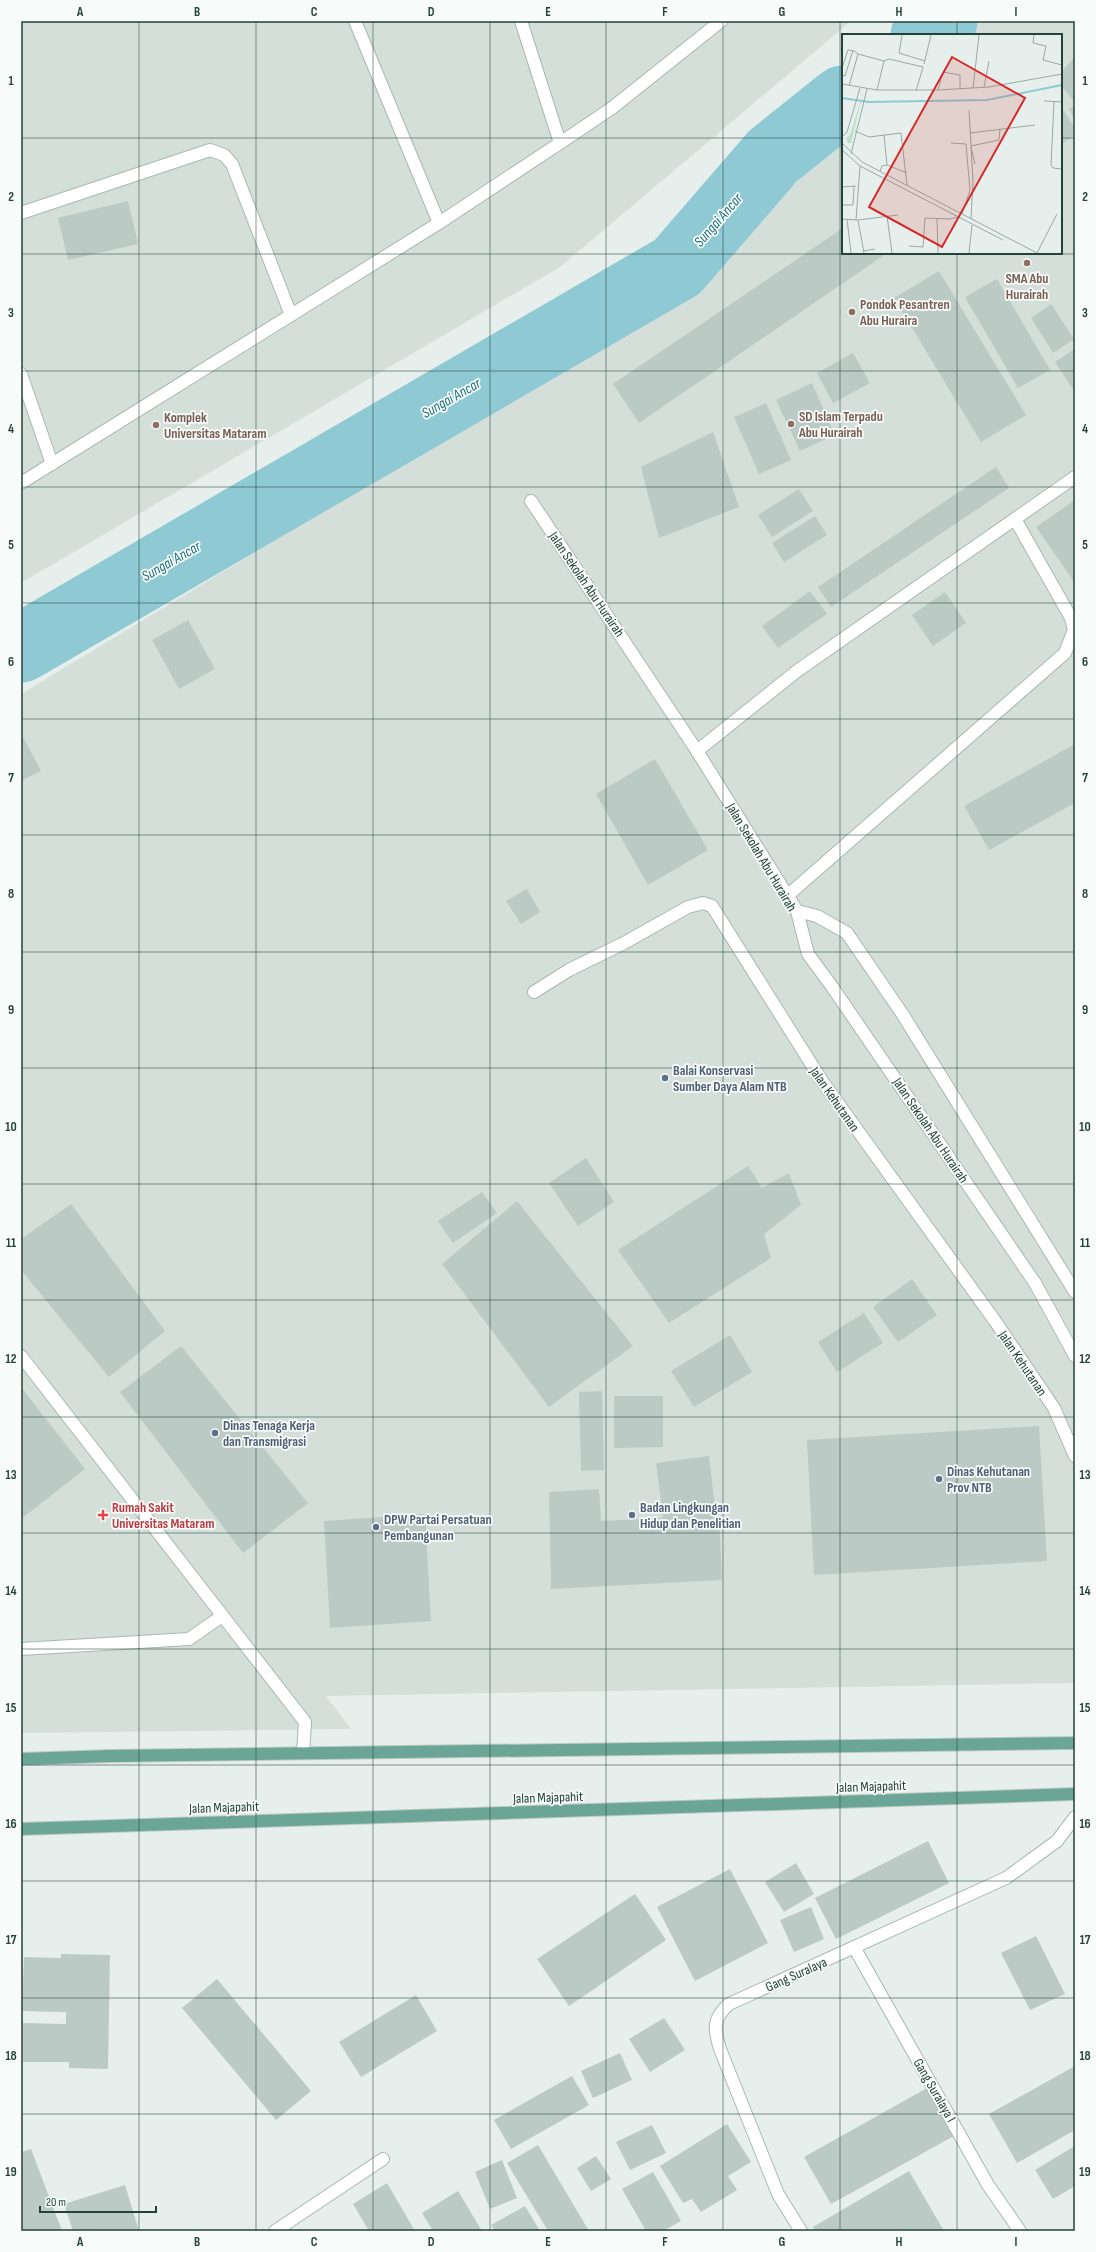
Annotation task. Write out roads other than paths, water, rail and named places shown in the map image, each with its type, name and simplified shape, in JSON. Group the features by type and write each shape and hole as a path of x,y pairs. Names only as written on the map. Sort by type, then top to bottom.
{"main road":[{"path":"21,1759 303,1753 1075,1743"},
{"name":"Jalan Majapahit","path":"21,1829 1075,1794"}],"street":[{"path":"355,21 439,223"},
{"path":"521,21 560,143"},
{"path":"21,483 439,223 612,108 721,21"},
{"path":"21,213 210,150 224,155 232,164 291,315"},
{"path":"21,374 52,464"},
{"path":"697,751 797,671 1075,477"},
{"name":"Jalan Sekolah Abu Hurairah","path":"531,501 697,751 797,911 808,954 834,988 1035,1282 1075,1356"},
{"path":"787,896 1065,653 1074,630 1071,618 1014,519"},
{"name":"Jalan Kehutanan","path":"534,992 569,970 624,943 688,907 703,903 712,906 822,1081 995,1321 1054,1408 1075,1456"},
{"path":"797,911 817,916 847,933 915,1035 1075,1292"},
{"path":"21,1356 305,1722 303,1753"},
{"path":"21,1649 189,1639 222,1616"},
{"name":"Gang Suralaya","path":"801,2231 778,2194 720,2049 715,2032 718,2014 729,2004 1006,1878 1057,1841 1075,1817"},
{"name":"Gang Suralaya I","path":"854,1947 988,2184 1020,2231"},
{"path":"275,2231 383,2159"}],"waterway":[{"name":"Sungai Ancar","path":"926,34 943,21"},
{"name":"Sungai Ancar","path":"21,648 677,267 773,156 842,101"}],"place":[{"name":"SMA Abu Hurairah","path":"1027,263"},
{"name":"Pondok Pesantren Abu Huraira","path":"852,312"},
{"name":"SD Islam Terpadu Abu Hurairah","path":"791,424"},
{"name":"Komplek Universitas Mataram","path":"156,425"},
{"name":"Balai Konservasi Sumber Daya Alam NTB","path":"665,1078"},
{"name":"Dinas Tenaga Kerja dan Transmigrasi","path":"215,1433"},
{"name":"Dinas Kehutanan Prov NTB","path":"939,1479"},
{"name":"Rumah Sakit Universitas Mataram","path":"103,1515"},
{"name":"Badan Lingkungan Hidup dan Penelitian","path":"632,1515"},
{"name":"DPW Partai Persatuan Pembangunan","path":"376,1527"}]}
